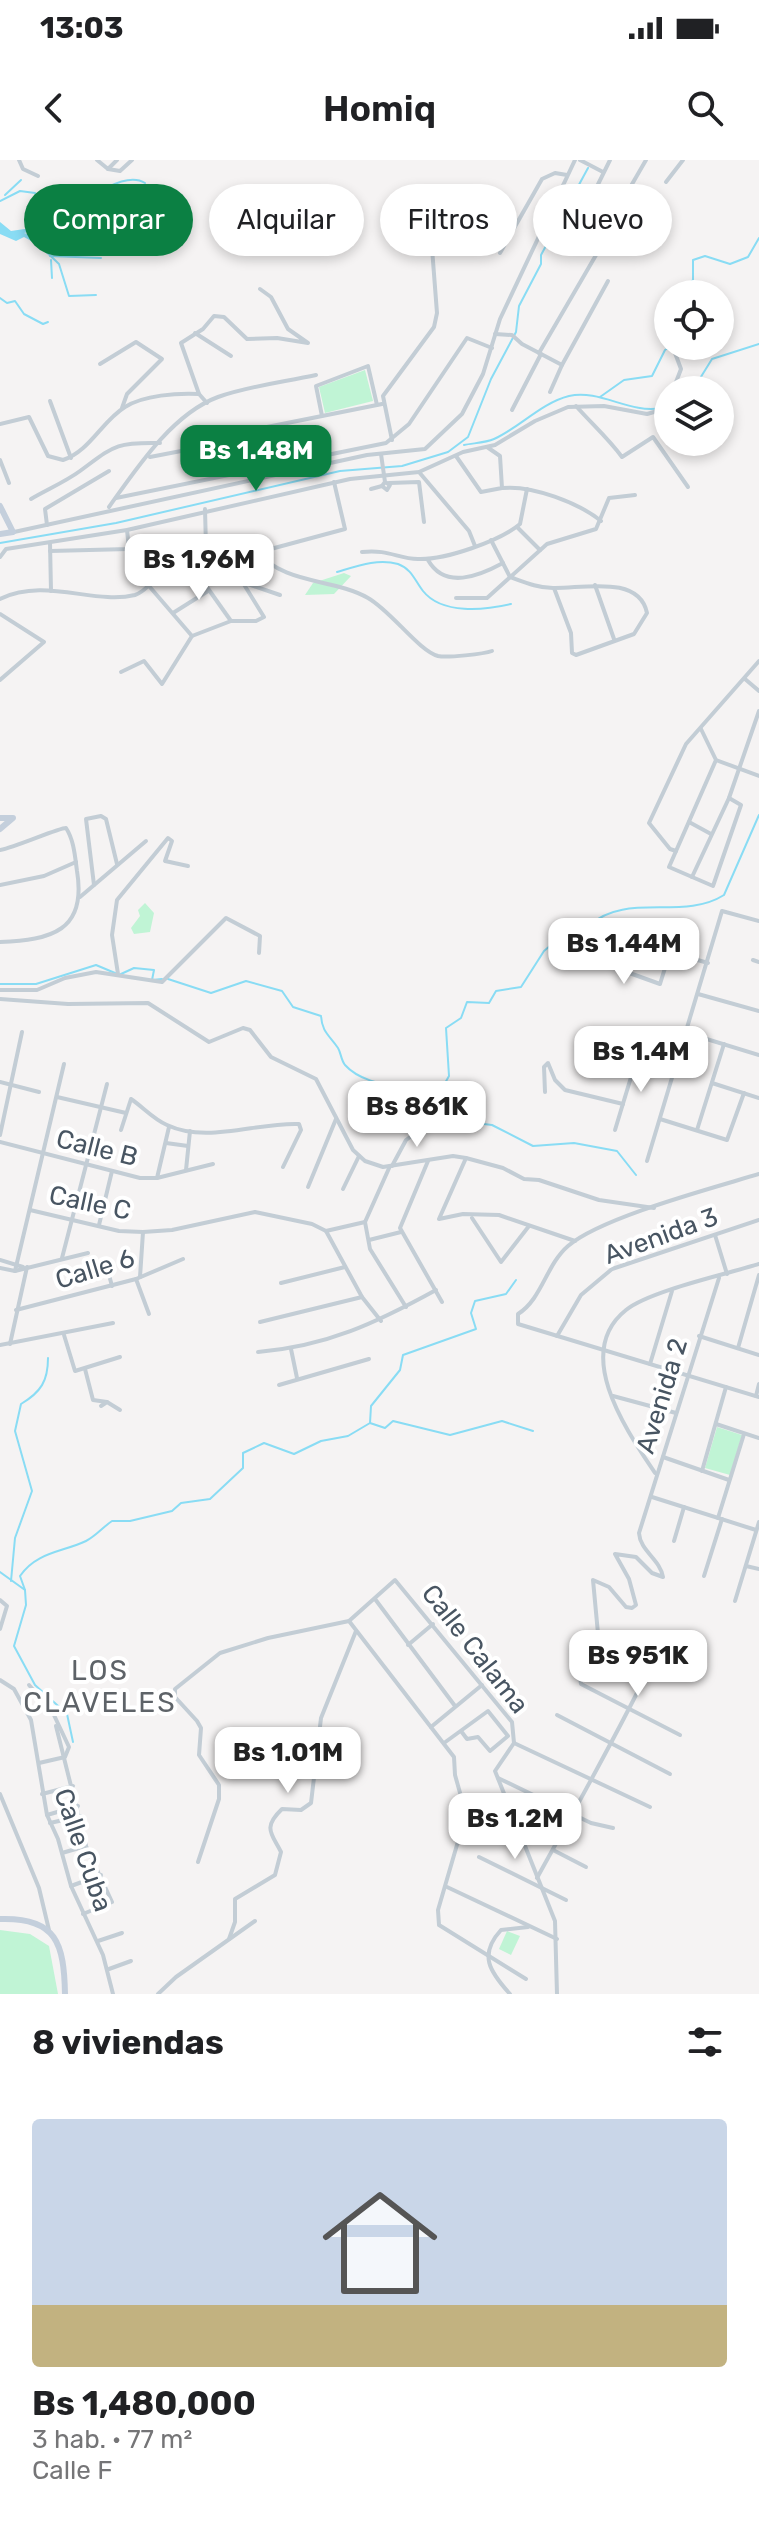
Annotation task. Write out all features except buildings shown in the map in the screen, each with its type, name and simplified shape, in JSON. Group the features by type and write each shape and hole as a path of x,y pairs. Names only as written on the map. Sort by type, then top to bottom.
{"street":[{"path":"19,160 23,169 38,176"},
{"path":"97,160 108,169 120,171 132,160"},
{"path":"108,169 117,160"},
{"path":"0,534 107,509 382,457 398,451 425,449 450,428 477,386 495,334 567,175 578,160 603,172"},
{"path":"598,184 610,160"},
{"path":"633,184 646,160"},
{"path":"666,182 683,160"},
{"path":"517,223 542,179 555,173 567,175"},
{"path":"380,404 434,327 437,313 433,256"},
{"path":"512,410 594,256"},
{"path":"550,392 608,281"},
{"path":"207,403 199,394 181,343 218,316 247,339 277,338 308,343 288,329 271,297 260,289"},
{"path":"195,333 231,356"},
{"path":"495,334 512,335 562,365"},
{"path":"116,498 358,451 392,440 409,424 467,338 492,348"},
{"path":"100,364 136,342 162,359 127,394 122,408"},
{"path":"322,417 316,386 368,366 392,440"},
{"path":"107,509 160,443 184,418 207,403 237,392 316,375"},
{"path":"0,424 22,416 32,420 51,459 71,458 122,408 139,400 199,394"},
{"path":"50,401 71,458"},
{"path":"148,457 207,446 227,435 380,404"},
{"path":"576,406 595,429 608,436 622,457 653,437 688,487"},
{"path":"0,557 3,549 127,530 205,509 334,482 384,473 419,472 487,447 546,415 576,406 604,406 647,414 654,412"},
{"path":"253,431 260,471"},
{"path":"31,499 81,471 107,450 126,444 160,443"},
{"path":"487,447 500,456 502,488"},
{"path":"456,456 481,492 502,488 527,489 585,509 601,521"},
{"path":"382,457 385,484"},
{"path":"0,460 9,483"},
{"path":"47,525 45,509 109,471"},
{"path":"419,472 469,531 475,546"},
{"path":"257,551 344,530 346,522 334,482"},
{"path":"371,489 385,484 419,482 424,522"},
{"path":"362,552 386,550 415,559 428,558 491,540 517,527 523,520 527,489"},
{"path":"456,598 481,601 540,550 556,540 596,529 609,498 635,495"},
{"path":"0,506 13,532"},
{"path":"205,509 206,548 243,546 257,551 298,577 345,586 387,609 420,645 438,656 492,651"},
{"path":"517,527 540,550"},
{"path":"50,551 129,549 127,530"},
{"path":"491,540 510,577 554,588 595,585 631,591 645,604 647,613 634,634 584,655 572,653 571,633 554,588"},
{"path":"50,543 51,591"},
{"path":"428,558 437,571 463,579 503,563"},
{"path":"0,599 24,591 133,595 163,575 200,562 232,565 264,617 256,621 231,621 192,636 164,683 159,683 144,661 121,672"},
{"path":"192,566 231,621"},
{"path":"244,583 280,595"},
{"path":"595,585 614,640"},
{"path":"149,586 192,636"},
{"path":"173,613 208,591"},
{"path":"0,614 44,642 0,680"},
{"path":"676,851 670,849 649,823 686,744 759,661"},
{"path":"745,679 759,691"},
{"path":"692,877 729,798 759,711"},
{"path":"701,729 716,760 759,776"},
{"path":"716,760 669,867 713,886 741,805 729,798"},
{"path":"94,885 86,819 98,816 106,819 117,864"},
{"path":"0,818 13,818 0,829"},
{"path":"689,822 712,835"},
{"path":"0,850 31,843 62,828 68,831 80,897 74,917 53,934 0,942"},
{"path":"118,974 112,935 119,895 168,838 172,841 165,861 188,866"},
{"path":"80,897 146,841"},
{"path":"0,885 44,876 76,862"},
{"path":"647,1161 722,911 759,921"},
{"path":"0,999 27,995 96,972 162,982 226,918 260,936 259,953"},
{"path":"593,963 660,984 670,952 708,963"},
{"path":"0,990 68,1004 148,1003 209,1042 235,1029 250,1030 271,1057 316,1079 359,1156 375,1165 466,1158 599,1200 654,1208"},
{"path":"698,994 759,1011"},
{"path":"0,1135 22,1032"},
{"path":"687,1033 758,1055 759,1047"},
{"path":"697,1130 724,1044"},
{"path":"545,1092 544,1067 548,1063 555,1080 565,1090 623,1104"},
{"path":"15,1271 14,1264 30,1210 64,1064"},
{"path":"615,1130 635,1064 674,1072"},
{"path":"0,1082 39,1092"},
{"path":"712,1083 759,1098"},
{"path":"62,1258 107,1084"},
{"path":"660,1119 727,1140 744,1093"},
{"path":"57,1097 126,1113"},
{"path":"121,1130 128,1101 132,1099 169,1127 202,1133 275,1123 299,1124 301,1130 283,1167"},
{"path":"308,1187 336,1119"},
{"path":"406,1307 370,1249 365,1222 406,1140 431,1122"},
{"path":"157,1178 169,1127"},
{"path":"186,1170 190,1131"},
{"name":"Calle B","path":"0,1142 140,1178 157,1178 213,1164"},
{"path":"164,1145 188,1146"},
{"path":"343,1189 359,1156"},
{"path":"466,1158 439,1219 463,1214 470,1217 499,1215 575,1241"},
{"path":"428,1161 402,1217 401,1232 442,1302"},
{"path":"99,1225 112,1171"},
{"path":"759,1174 654,1208 575,1241 550,1266 531,1306 518,1314 516,1320 518,1324 758,1397 759,1384"},
{"name":"Calle C","path":"30,1210 143,1232 172,1230 255,1212 312,1224 326,1231"},
{"path":"470,1217 501,1262 530,1225"},
{"name":"Avenida 3","path":"557,1336 581,1295 612,1269 759,1220"},
{"path":"365,1222 326,1231 362,1297 381,1321"},
{"path":"143,1232 138,1278 149,1314"},
{"path":"368,1240 401,1232"},
{"path":"715,1235 727,1274"},
{"path":"0,1268 15,1271 88,1253"},
{"name":"Calle 6","path":"16,1310 112,1286 183,1259"},
{"path":"0,1260 25,1267"},
{"path":"105,1260 112,1286"},
{"path":"656,1475 612,1395 601,1350 614,1322 626,1309 759,1264"},
{"path":"10,1344 25,1267"},
{"path":"281,1283 345,1267"},
{"path":"738,1348 759,1275"},
{"name":"Avenida 2","path":"600,1655 593,1580 609,1587 626,1607 632,1608 636,1605 632,1588 615,1554 636,1557 652,1573 663,1577 660,1565 639,1539 656,1475 719,1278"},
{"path":"258,1352 291,1349 381,1321 436,1290"},
{"path":"650,1364 672,1291"},
{"path":"260,1322 362,1297"},
{"path":"0,1345 64,1335 113,1323"},
{"path":"64,1335 73,1369 85,1369 120,1357"},
{"path":"699,1336 759,1355"},
{"path":"291,1349 297,1379"},
{"path":"279,1385 369,1359"},
{"path":"85,1369 92,1398 120,1410"},
{"path":"702,1471 726,1387"},
{"path":"612,1395 676,1413"},
{"path":"101,1406 107,1402"},
{"path":"715,1424 759,1438"},
{"path":"704,1576 744,1434"},
{"path":"663,1457 730,1480"},
{"path":"652,1497 756,1530"},
{"path":"674,1541 684,1507"},
{"path":"735,1601 759,1522"},
{"path":"746,1566 759,1569"},
{"name":"Calle Calama","path":"375,1599 398,1580 512,1722 514,1743"},
{"path":"198,1862 219,1799 219,1785 199,1755 201,1728 175,1697 175,1689 220,1653 268,1638 349,1621 375,1599 455,1706"},
{"path":"0,1600 7,1606 0,1629"},
{"path":"349,1621 452,1753 458,1789 466,1803 502,1822 512,1818"},
{"path":"408,1645 433,1624"},
{"path":"229,1939 235,1922 235,1899 275,1875 281,1852 271,1839 269,1829 277,1813 282,1809 301,1810 311,1803 321,1718 356,1631"},
{"path":"537,1878 629,1710 645,1673 605,1649 579,1682 629,1710 680,1735"},
{"name":"Calle Cuba","path":"0,1680 14,1689 25,1705 34,1730 47,1815 71,1886 109,1969 113,1994"},
{"path":"29,1685 60,1725 69,1747 65,1757"},
{"path":"431,1727 482,1685"},
{"path":"445,1744 488,1711 508,1734 490,1751 478,1737 463,1733"},
{"path":"557,1715 670,1774"},
{"path":"56,1726 81,1816 86,1846 112,1902 83,1914"},
{"path":"557,1994 555,1921 494,1769 514,1743 650,1807"},
{"path":"39,1763 65,1757"},
{"path":"498,1778 599,1826 613,1828"},
{"path":"42,1794 73,1786"},
{"path":"0,1794 39,1888 49,1930 64,1956 65,1994"},
{"path":"466,1803 461,1837 438,1910 439,1925 526,1979"},
{"path":"47,1815 78,1806"},
{"path":"0,1814 7,1814"},
{"path":"50,1823 81,1816"},
{"path":"62,1853 86,1846"},
{"path":"553,1850 586,1867"},
{"path":"479,1857 566,1900"},
{"path":"71,1886 101,1875"},
{"path":"446,1887 557,1939"},
{"path":"0,1919 32,1922 49,1930"},
{"path":"158,1994 255,1921"},
{"path":"510,1994 488,1968 488,1953 504,1928 528,1927"},
{"path":"97,1942 122,1933"},
{"path":"109,1969 131,1961"}],"green space":[{"path":"365,370 373,401 325,413 319,387"},
{"path":"344,573 351,576 334,594 305,595 313,583"},
{"path":"145,903 154,913 150,932 134,934 131,928 140,916 138,910"},
{"path":"717,1427 742,1435 730,1475 705,1468"},
{"path":"0,1930 30,1934 49,1946 58,1994 0,1994"},
{"path":"507,1931 520,1936 511,1955 499,1949"}],"water":[{"path":"0,222 11,231 24,229 24,237 16,241 0,234"}],"waterway":[{"path":"0,543 116,523 340,471 402,466 448,452 468,437 491,379 516,332 519,306 541,264 541,255 588,168"},
{"path":"5,195 21,180"},
{"path":"115,184 132,180 145,183"},
{"path":"0,201 24,192"},
{"path":"693,280 693,260 705,256 730,264 748,257 759,238"},
{"path":"50,256 101,258"},
{"path":"51,256 59,264 69,296 96,295"},
{"path":"51,260 52,278"},
{"path":"0,298 7,303 15,301 24,314 43,324 48,322"},
{"path":"701,376 712,359 759,344"},
{"path":"600,397 624,380 652,376 660,360"},
{"path":"464,445 494,439 549,404 569,396 592,396 638,408 654,409"},
{"path":"217,551 240,549 262,558"},
{"path":"337,572 390,562 407,569 423,591 441,604 464,609 511,604"},
{"path":"440,1092 449,1076 446,1028 461,1018 467,1002 489,1003 496,991 521,987 544,951 579,921 590,925 604,915 620,910 691,906 724,895 759,815"},
{"path":"0,984 36,984 96,965 115,973"},
{"path":"121,974 134,968 154,970 152,980 162,979"},
{"path":"168,979 211,993 246,981 282,991 293,1007 321,1016 324,1030 338,1048 344,1063 356,1074 451,1102 466,1111 468,1122 492,1125 533,1146 574,1143 617,1151 636,1175"},
{"path":"370,1423 371,1406 400,1370 403,1355 476,1329 471,1313 475,1301 506,1294 516,1280"},
{"path":"11,1581 15,1538 32,1491 15,1431 21,1404 34,1395 45,1379 48,1358"},
{"path":"25,1590 20,1576 26,1568 50,1554 86,1541 112,1521 130,1521 172,1511 181,1503 210,1499 243,1468 243,1453 264,1443 294,1454 321,1441 348,1436 370,1423 385,1428 393,1421 450,1435 502,1421 533,1431"},
{"path":"0,1572 25,1590 26,1605 14,1646 35,1685 67,1714 73,1742"}],"district":[{"name":"LOS CLAVELES","path":"100,1686"}]}
